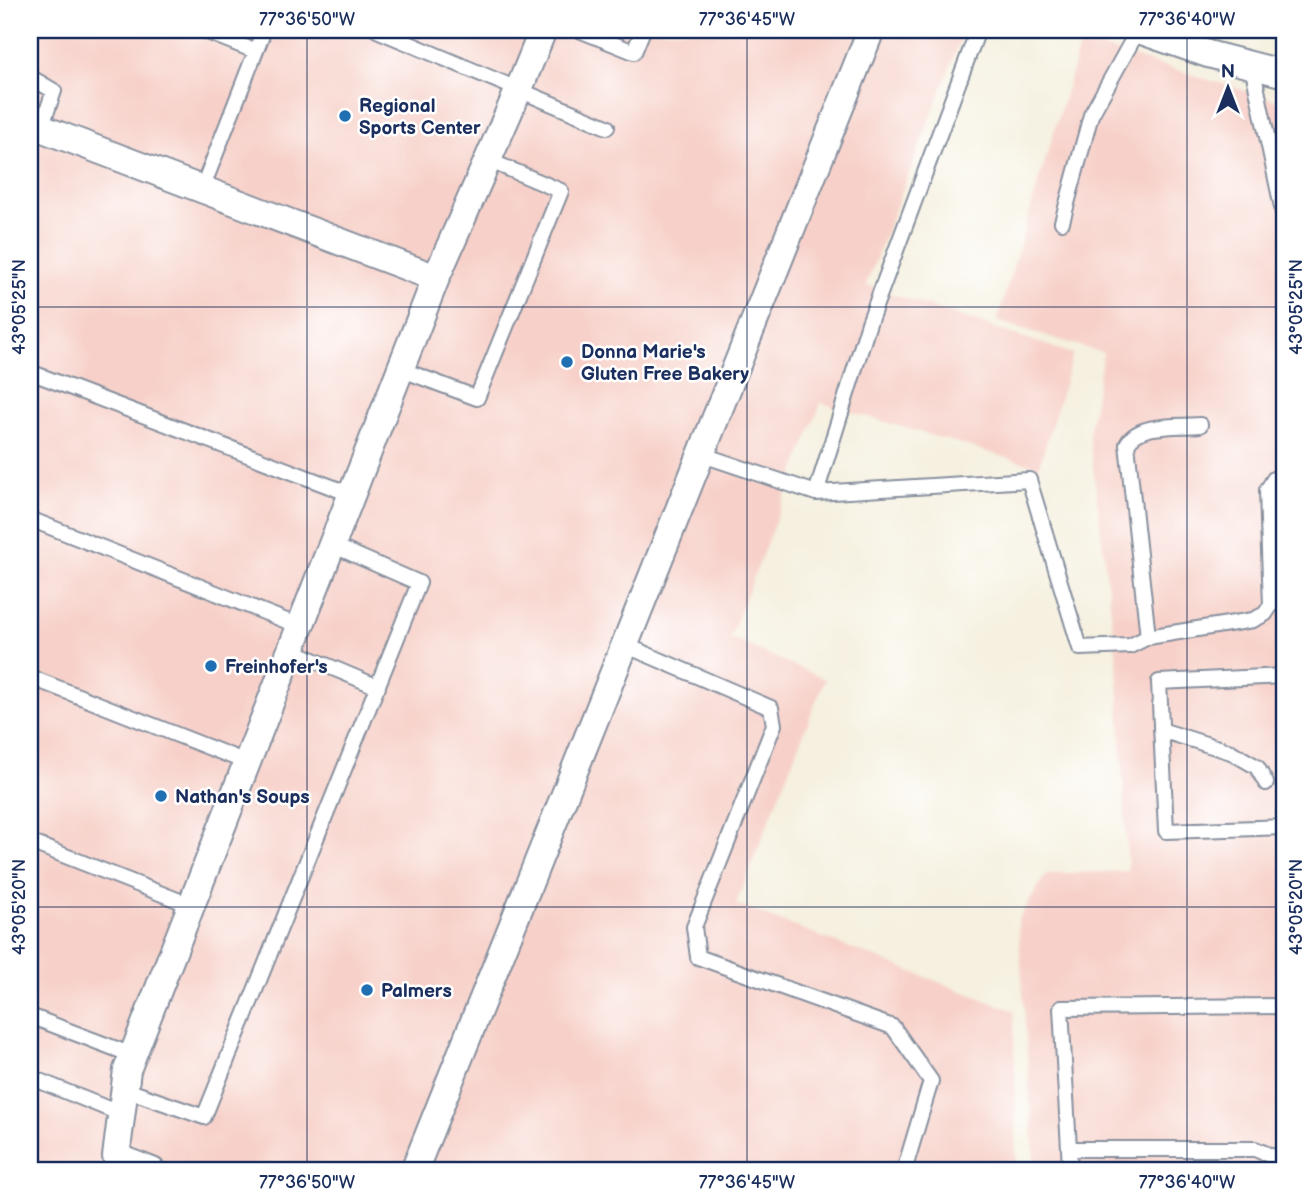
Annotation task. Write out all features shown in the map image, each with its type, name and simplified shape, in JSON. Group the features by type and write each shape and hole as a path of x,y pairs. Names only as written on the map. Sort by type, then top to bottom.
{"street":[{"path":"152,1171 116,1157 127,1070 132,1055 436,278 543,30"},
{"path":"414,1171 871,30"},
{"path":"1139,30 1210,42 1252,66 1285,74"},
{"path":"35,126 436,278"}],"lane":[{"path":"202,30 255,51"},
{"path":"202,189 264,30"},
{"path":"377,30 607,127"},
{"path":"579,30 634,52 643,30"},
{"path":"816,494 869,323 978,30"},
{"path":"1062,222 1091,115 1139,30"},
{"path":"1252,66 1283,197 1285,222"},
{"path":"30,77 54,91 35,126"},
{"path":"400,369 477,398 561,191 488,160"},
{"path":"30,372 350,494"},
{"path":"1148,637 1127,444 1131,436 1141,430 1200,425"},
{"path":"700,454 816,494 1029,480 1080,648 1130,646 1148,637 1253,620 1265,614 1271,605 1267,490 1274,479 1285,473"},
{"path":"30,519 294,638 378,687"},
{"path":"30,1077 123,1102 204,1117 418,583 330,544"},
{"path":"1269,551 1285,550"},
{"path":"625,645 771,708 774,725 694,927 698,957 893,1027 931,1081 904,1171"},
{"path":"1285,676 1159,682 1166,831 1285,827"},
{"path":"30,677 246,762"},
{"path":"1161,730 1231,752 1257,767 1266,783"},
{"path":"30,842 190,905"},
{"path":"1069,1171 1061,1008 1285,1006"},
{"path":"30,1016 132,1055"},
{"path":"1069,1149 1255,1149 1285,1162"}],"shaded area":[{"path":"30,30 964,30 866,285 1073,354 1039,467 821,403 730,638 825,679 736,904 1014,1011 1016,1171 30,1171"},
{"path":"1081,41 1275,100 1285,108 1285,1171 1035,1171 1018,920 1046,874 1128,871 1117,661 1089,434 1103,353 997,321"}],"place":[{"name":"Regional Sports Center","path":"345,116"},
{"name":"Donna Marie's Gluten Free Bakery","path":"567,362"},
{"name":"Freinhofer's","path":"211,666"},
{"name":"Nathan's Soups","path":"161,796"},
{"name":"Palmers","path":"367,990"}]}
